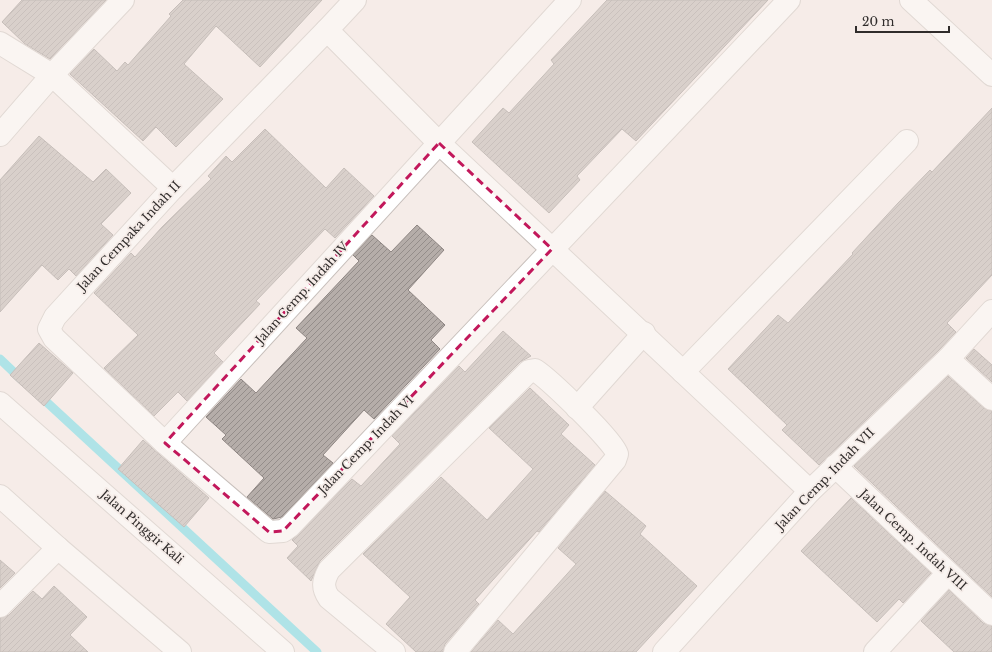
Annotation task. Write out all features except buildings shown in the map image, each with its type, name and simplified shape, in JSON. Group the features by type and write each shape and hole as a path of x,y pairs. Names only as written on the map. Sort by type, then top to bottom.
{"street":[{"path":"0,135 52,75 123,0"},
{"name":"Jalan Cempaka Indah II","path":"165,443 54,338 49,329 55,317 173,188 355,0"},
{"name":"Jalan Cemp. Indah IV","path":"165,443 570,0"},
{"name":"Jalan Cemp. Indah VI","path":"165,443 263,528 269,532 283,531 296,520 789,0"},
{"path":"911,0 992,75"},
{"path":"327,30 440,143 552,249 644,333 683,372 810,491"},
{"path":"0,43 52,75 173,188"},
{"path":"683,372 906,141"},
{"name":"Jalan Cemp. Indah VII","path":"664,652 810,491 948,359 992,311"},
{"path":"577,408 644,333"},
{"path":"948,359 992,399"},
{"path":"394,652 329,598 324,589 323,582 329,570 531,370 537,371 577,408 615,449 617,454 615,460 455,652"},
{"name":"Jalan Pinggir Kali","path":"0,403 283,652"},
{"name":"Jalan Cemp. Indah VIII","path":"835,466 992,614"},
{"path":"0,496 170,649"},
{"path":"0,606 58,548"},
{"path":"875,652 948,573"}],"highlighted area":[{"path":"439,143 552,249 283,531 269,532 263,528 165,443"}],"waterway":[{"path":"0,359 22,380"},
{"path":"39,395 317,652"}]}
